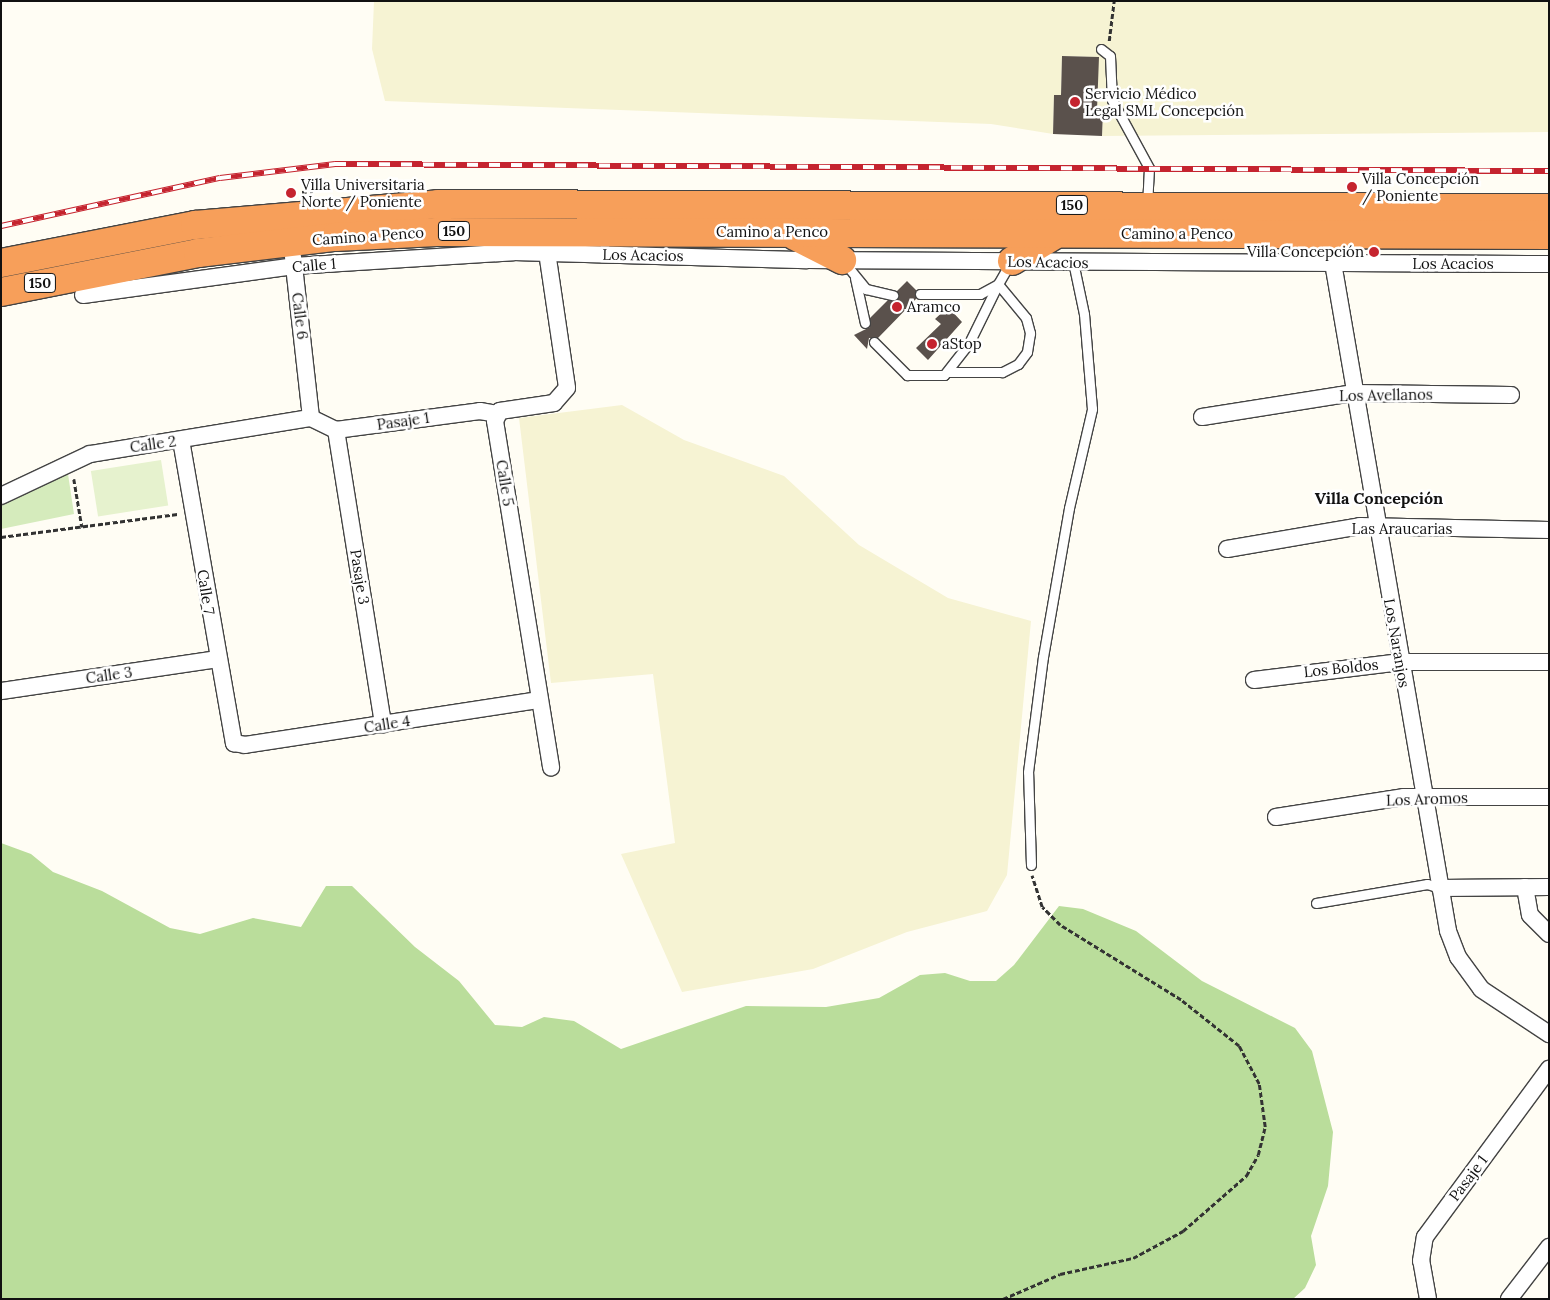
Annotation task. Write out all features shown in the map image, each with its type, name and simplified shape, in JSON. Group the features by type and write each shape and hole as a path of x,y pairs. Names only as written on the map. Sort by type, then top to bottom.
{"highway":[{"name":"Camino a Penco","path":"1,263 294,203 1549,208"},
{"name":"Camino a Penco","path":"1,292 144,262 292,254 437,232 1549,235"},
{"path":"784,232 848,268"},
{"path":"1012,261 1030,246 1061,234"}],"street":[{"name":"Calle 6","path":"294,203 292,254 312,418"},
{"name":"Los Naranjos","path":"1325,207 1331,264 1440,888 1452,944 1472,980 1501,1006 1549,1034"},
{"name":"Calle 1","path":"83,295 292,254 547,252"},
{"name":"Los Acacios","path":"547,252 848,268 1012,261 1549,264"},
{"path":"497,414 554,403 567,388 547,252"},
{"name":"Los Avellanos","path":"1202,418 1354,393 1511,395"},
{"name":"Pasaje 1","path":"336,430 480,411 497,414"},
{"name":"Calle 5","path":"497,414 551,767"},
{"path":"312,418 336,430"},
{"name":"Calle 2","path":"1,496 72,459 312,418"},
{"name":"Pasaje 3","path":"336,430 383,724"},
{"name":"Calle 7","path":"181,440 217,659 234,742"},
{"name":"Las Araucarias","path":"1227,549 1377,525 1549,530"},
{"name":"Calle 3","path":"1,691 217,659"},
{"name":"Los Boldos","path":"1254,680 1401,662 1549,662"},
{"name":"Calle 4","path":"234,742 245,745 540,700"},
{"name":"Los Aromos","path":"1276,817 1424,797 1549,797"},
{"path":"1525,887 1530,915 1549,934"},
{"path":"1440,888 1549,887"},
{"name":"Pasaje 1","path":"1428,1299 1421,1261 1425,1237 1549,1069"},
{"path":"1509,1299 1549,1247"}],"lane":[{"path":"1105,51 1112,100 1149,168 1147,206"},
{"path":"949,372 1012,261"},
{"path":"1031,865 1028,772 1043,657 1069,508 1092,409 1084,314 1073,262"},
{"path":"848,268 872,293 894,295"},
{"path":"848,268 866,323"},
{"path":"920,294 980,294 998,284"},
{"path":"874,342 907,375 949,372 1002,372 1018,364 1026,352 1030,333 1026,318 998,284"},
{"path":"1316,903 1426,884 1440,888"}],"path":[{"path":"1105,51 1114,1"},
{"path":"294,203 313,191"},
{"path":"72,459 82,527"},
{"path":"1,537 193,512"},
{"path":"1003,1299 1060,1274 1133,1258 1183,1231 1246,1176 1258,1155 1265,1127 1258,1079 1239,1046 1181,1000 1060,924 1037,898 1031,865"}],"shaded area":[{"path":"374,1 1549,1 1549,132 1102,136 1103,110 1097,110 1098,57 1062,56 1061,95 1054,95 1053,134 991,124 385,101 372,49"},
{"path":"622,405 684,440 784,476 859,545 948,598 1031,621 1007,875 987,911 907,932 813,969 682,992 621,854 675,843 653,674 551,683 519,418"}],"green space":[{"path":"161,460 168,505 98,517 91,471"},
{"path":"68,474 74,514 1,529 1,506"},
{"path":"1,843 31,854 53,872 102,891 170,928 200,934 253,918 301,927 326,886 352,886 415,947 459,981 495,1025 522,1027 544,1017 574,1021 621,1049 746,1006 826,1007 879,998 920,975 945,973 970,981 996,981 1014,965 1059,906 1083,909 1136,931 1202,981 1295,1028 1312,1051 1333,1132 1328,1186 1311,1236 1316,1265 1305,1288 1293,1299 1,1299"}],"building":[{"name":"Servicio Médico Legal SML Concepción","path":"1062,56 1099,57 1097,110 1103,110 1102,136 1053,134 1054,95 1061,95"},
{"path":"907,281 916,290 916,299 878,338 869,338 867,349 854,335 870,327 870,318 888,300 897,300 897,291"},
{"path":"948,307 962,322 928,360 916,348 941,324 935,319"}],"railway":[{"path":"1,226 220,178 335,164 1549,171"}],"place":[{"name":"Servicio Médico Legal SML Concepción","path":"1075,102"},
{"name":"Villa Concepción / Poniente","path":"1352,187"},
{"name":"Villa Universitaria Norte / Poniente","path":"291,193"},
{"name":"Villa Concepción","path":"1374,252"},
{"name":"Aramco","path":"897,307"},
{"name":"aStop","path":"932,344"}],"district":[{"name":"Villa Concepción","path":"1379,498"}]}
